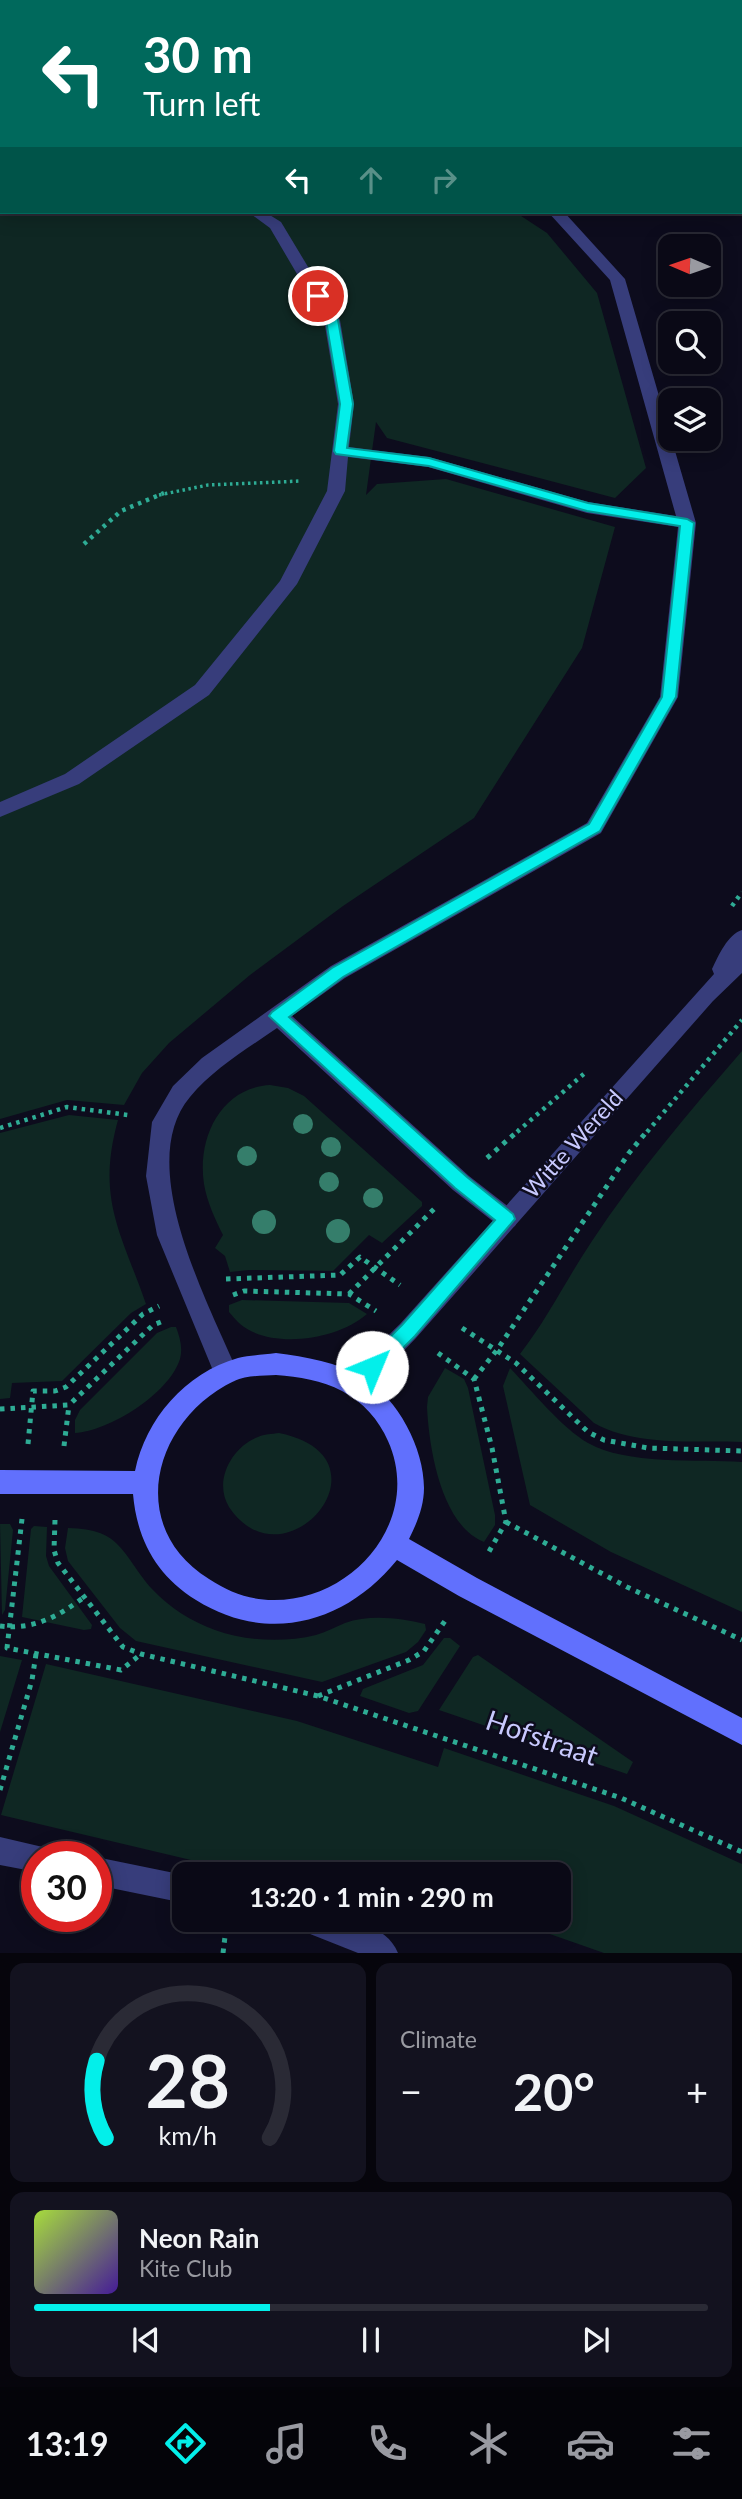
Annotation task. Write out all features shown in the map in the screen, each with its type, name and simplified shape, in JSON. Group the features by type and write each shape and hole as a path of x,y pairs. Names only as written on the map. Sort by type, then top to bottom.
{"main road":[{"path":"276,1364 317,1369 354,1385 382,1408 402,1438 411,1473 409,1510 396,1545 368,1578 329,1602 284,1613 238,1609 198,1591 167,1562 148,1524 143,1483 152,1447 172,1414 200,1388 226,1373 276,1364"},
{"path":"0,1482 143,1483"},
{"path":"396,1545 468,1587 742,1732"}],"street":[{"path":"0,810 72,779 202,690 288,584 336,491 346,404 332,320 276,225 258,214"},
{"path":"226,1373 169,1234 157,1176 163,1122 181,1091 210,1064 338,972 594,828 669,697 687,523 617,279 558,214"},
{"path":"340,451 429,462 587,507 687,523"},
{"name":"Witte Wereld","path":"705,995 742,938"},
{"name":"Witte Wereld","path":"354,1385 408,1331 705,995 742,960"},
{"path":"278,1016 461,1182 507,1219"},
{"path":"0,1851 21,1855"},
{"path":"112,1874 172,1887"},
{"path":"345,1932 384,1953"}],"path":[{"path":"84,544 119,513 155,495 187,488 337,478"},
{"path":"732,907 742,892"},
{"path":"318,1696 409,1660 424,1651 468,1587 506,1522 492,1448 474,1379 497,1350 629,1153 742,1020"},
{"path":"349,1294 374,1266 461,1182 587,1071"},
{"path":"0,1128 67,1107 97,1109 163,1122"},
{"path":"0,1409 69,1405"},
{"path":"506,1522 627,1587 742,1640"},
{"path":"0,1626 37,1626 59,1617 82,1598 123,1647 141,1654"},
{"path":"11,1628 7,1648 36,1654 121,1670 141,1654"},
{"path":"0,1790 32,1681 36,1654"},
{"name":"Hofstraat","path":"141,1654 186,1662 318,1696 621,1798 742,1852"},
{"path":"223,1953 226,1932"}],"green space":[{"path":"0,214 518,214 547,233 597,293 646,468 615,498 387,438 376,422 366,495 377,484 446,479 615,527 582,648 474,818 343,906 250,975 169,1043 142,1073 124,1105 67,1100 0,1119"},
{"path":"742,1051 742,1442 666,1441 611,1431 594,1423 520,1354 627,1191"},
{"path":"270,1085 288,1088 304,1096 422,1202 422,1206 382,1243 369,1235 333,1271 230,1272 225,1256 215,1248 223,1235 209,1204 204,1184 204,1150 209,1134 225,1106 238,1095 253,1088"},
{"path":"69,1115 118,1120 110,1172 114,1215 146,1304 131,1313 62,1381 12,1383 10,1398 0,1399 0,1133"},
{"path":"242,1300 349,1303 367,1314 342,1329 326,1334 310,1338 278,1338 249,1330 229,1312 229,1305"},
{"path":"176,1327 181,1343 181,1355 174,1372 164,1385 120,1418 89,1431 75,1433 75,1420 80,1410 157,1333"},
{"path":"445,1368 464,1379 468,1388 495,1515 495,1525 484,1542 469,1533 457,1520 440,1484 435,1463 428,1424 428,1397"},
{"path":"510,1368 568,1428 588,1443 604,1450 663,1460 742,1462 742,1612 611,1552 530,1505 503,1386"},
{"path":"279,1433 313,1447 329,1466 330,1489 320,1510 301,1527 277,1534 252,1529 229,1507 223,1486 228,1466 240,1448 260,1436"},
{"path":"0,1524 10,1524 13,1530 5,1610 2,1615"},
{"path":"34,1526 47,1527 46,1556 49,1566 92,1625 91,1629 84,1630 22,1617 31,1529"},
{"path":"68,1528 86,1529 111,1539 166,1603 198,1622 227,1634 265,1640 291,1639 316,1635 355,1620 375,1618 425,1624 426,1630 418,1642 406,1652 322,1682 136,1641 120,1628 68,1561 65,1548"},
{"path":"444,1638 450,1638 460,1646 418,1711 409,1713 360,1696 363,1689 423,1665"},
{"path":"478,1655 633,1762 627,1774 439,1710 473,1657"},
{"path":"0,1656 22,1660 0,1732"},
{"path":"46,1664 297,1721 438,1767 444,1748 614,1806 742,1864 742,1953 604,1953 542,1932 571,1932 571,1862 199,1862 1,1815"}],"route":[{"path":"318,296 332,320 346,404 340,451 429,462 587,507 687,523 669,697 594,828 338,972 278,1016 461,1182 507,1219 408,1331 372,1367"}]}
